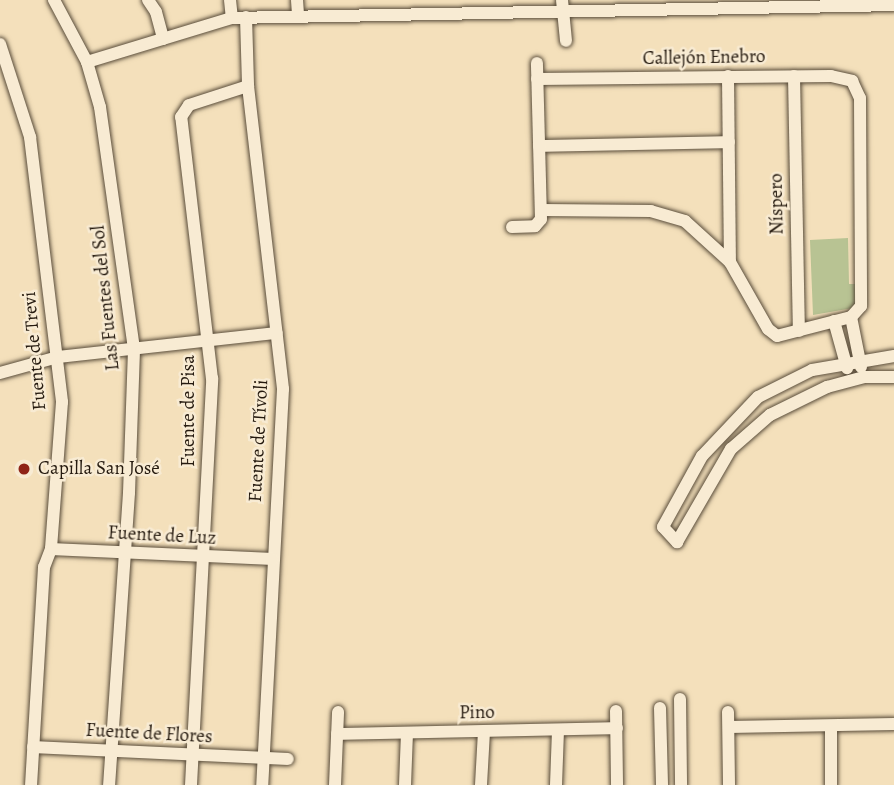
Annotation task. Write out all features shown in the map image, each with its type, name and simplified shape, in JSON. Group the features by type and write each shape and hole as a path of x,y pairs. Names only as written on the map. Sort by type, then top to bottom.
{"street":[{"name":"Las Fuentes del Sol","path":"54,0 87,62 106,133 134,350 125,554 109,785"},
{"path":"148,0 156,6 163,39"},
{"path":"230,0 232,18"},
{"path":"297,0 298,14"},
{"path":"366,0 368,14"},
{"path":"87,62 232,18 246,17 368,14 434,6 699,3 894,5"},
{"path":"563,5 566,41"},
{"name":"Fuente de Tívoli","path":"246,17 248,86 284,389 262,785"},
{"name":"Fuente de Trevi","path":"0,44 30,137 62,402 51,549 44,568 31,785"},
{"path":"512,227 536,225 541,210 537,63"},
{"path":"728,76 730,262"},
{"name":"Níspero","path":"794,76 799,331"},
{"name":"Callejón Enebro","path":"537,79 842,77 858,88 863,293 861,306 851,317"},
{"name":"Fuente de Pisa","path":"191,785 212,412 208,341 181,111 197,102 248,86"},
{"path":"539,146 729,142"},
{"path":"541,210 668,214 695,228 730,262 768,329 782,336 851,317 860,359 857,378"},
{"path":"834,321 846,362 857,378"},
{"path":"0,373 58,357 277,333"},
{"path":"894,356 860,359 792,377 746,406 702,456 663,527 677,541 713,477 742,437 793,401 857,378 894,377"},
{"name":"Fuente de Luz","path":"51,549 273,559"},
{"path":"680,699 681,785"},
{"path":"660,708 662,785"},
{"path":"616,711 617,785"},
{"path":"335,785 338,712"},
{"path":"728,712 729,785"},
{"path":"729,727 894,724"},
{"path":"831,726 831,785"},
{"name":"Pino","path":"337,734 617,728"},
{"path":"556,785 558,731"},
{"path":"481,785 484,732"},
{"path":"405,785 407,734"},
{"name":"Fuente de Flores","path":"33,747 288,759"}],"green space":[{"path":"848,238 849,284 857,284 858,301 853,308 813,315 810,240"}],"place":[{"name":"Capilla San José","path":"24,469"}]}
